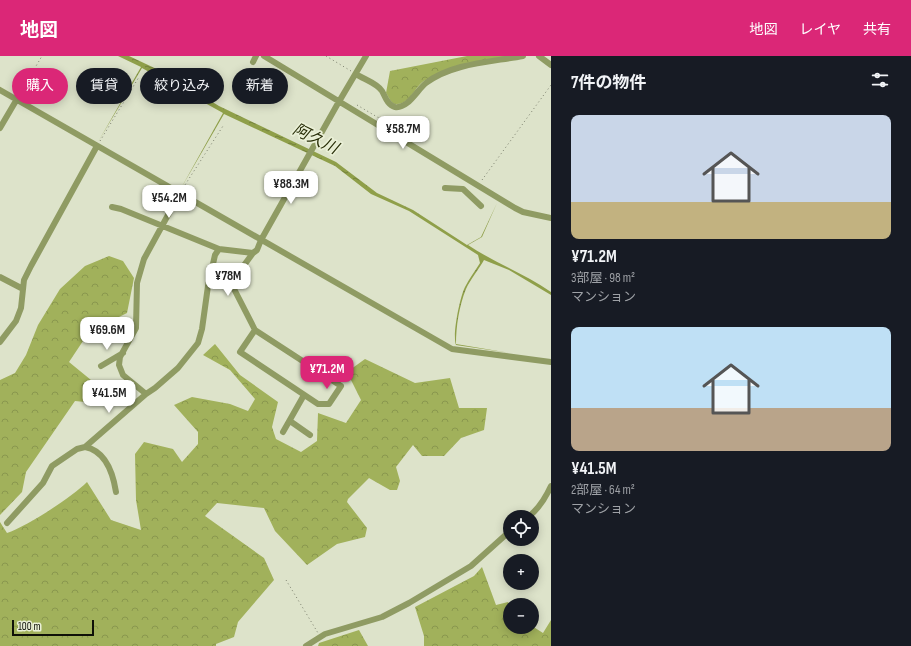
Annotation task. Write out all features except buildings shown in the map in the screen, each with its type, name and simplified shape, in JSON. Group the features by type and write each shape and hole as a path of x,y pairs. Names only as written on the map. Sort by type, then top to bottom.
{"street":[{"path":"264,56 523,212 551,218"},
{"path":"254,330 240,352 318,404 328,404 341,386 254,330 231,283 257,250 261,240 305,161 366,56"},
{"path":"356,74 381,89 386,99 395,107 407,103 425,83 450,71 523,56"},
{"path":"539,56 551,65"},
{"path":"0,90 12,97"},
{"path":"0,128 13,104"},
{"path":"25,104 452,349 551,362"},
{"path":"0,342 16,321 21,308 24,280 97,146"},
{"path":"463,189 468,179"},
{"path":"445,188 463,189 481,206"},
{"path":"146,394 123,375 119,365 123,353 136,328 137,283 144,259 180,193"},
{"path":"112,207 121,209 219,250 253,254"},
{"path":"85,447 178,368 198,343 202,329 208,286 215,255 219,250"},
{"path":"0,277 23,289"},
{"path":"101,366 123,353"},
{"path":"283,432 304,395"},
{"path":"290,421 310,435"},
{"path":"7,523 43,483 52,466 77,449 85,447 93,448 111,468 116,492"},
{"path":"537,510 544,501 551,486"},
{"path":"306,646 320,636 382,617 409,603 471,566 503,537"}],"path":[{"path":"35,68 42,56"},
{"path":"326,56 356,74"},
{"path":"97,146 139,77"},
{"path":"478,186 551,84"},
{"path":"180,193 223,126"},
{"path":"286,580 320,636"}],"green space":[{"path":"467,56 517,56 469,66 434,76 421,83 409,98 401,104 393,103 386,93 390,71"},
{"path":"109,256 123,261 134,278 127,313 89,332 69,362 102,389 95,403 75,401 26,472 22,492 0,515 0,380 15,373 26,355 38,325 60,289 85,266"},
{"path":"215,344 240,375 278,402 272,427 276,439 301,452 317,441 318,413 346,423 361,400 347,372 365,359 415,383 450,378 459,408 487,408 484,430 461,438 444,456 422,456 413,445 396,467 400,481 397,490 390,490 369,478 348,499 347,502 367,528 365,537 337,544 307,565 275,531 264,508 217,503 205,516 264,558 274,580 238,622 234,637 216,644 216,646 0,646 0,522 7,533 15,530 48,511 87,482 111,520 141,530 136,500 135,454 144,442 173,449 182,462 198,444 198,432 174,405 192,397 230,404 248,411 255,399 230,370 203,355"},
{"path":"482,567 496,605 503,603 503,634 539,634 539,630 543,633 551,620 551,646 424,646 424,636 415,607 474,576"},
{"path":"359,630 368,646 318,646 319,643"}],"water":[{"path":"118,56 129,56 154,68 141,67"},
{"path":"140,69 132,85 132,83"},
{"path":"120,104 121,104 98,142"},
{"path":"207,104 216,104 336,162 377,193 413,210 467,245 481,237 497,203 482,237 468,245 551,292 551,295 509,270 484,260 468,286 461,302 458,316 456,344 510,353 456,345 455,333 459,307 465,287 480,263 478,255 409,211 371,194 335,166 224,114 180,190 223,113"}],"water label":[{"name":"阿久川","path":"316,138"}]}
